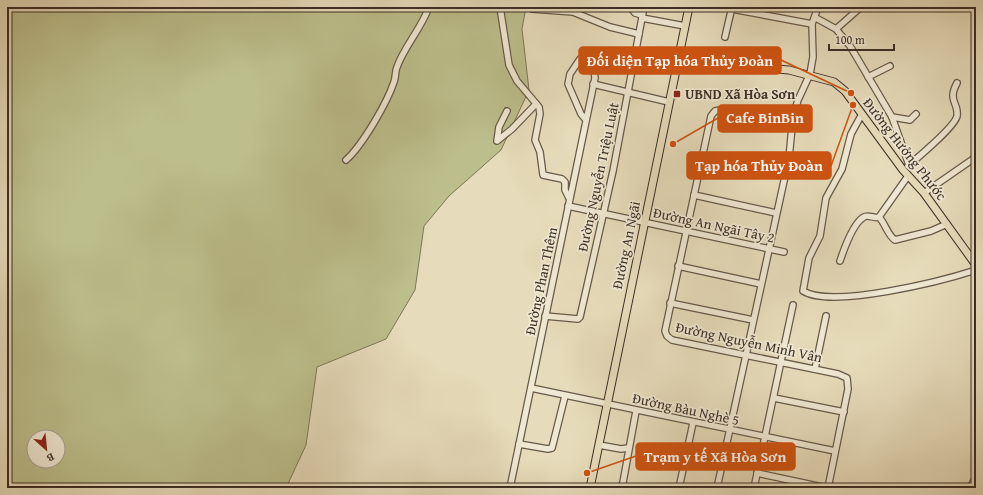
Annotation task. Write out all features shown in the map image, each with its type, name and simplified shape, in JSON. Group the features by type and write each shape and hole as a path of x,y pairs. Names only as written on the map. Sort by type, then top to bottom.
{"main road":[{"name":"Đường An Ngãi","path":"590,488 606,404 689,7"},
{"name":"Đường Hưởng Phước","path":"677,62 789,70 810,74 834,82 845,91 903,170 924,193 976,265"}],"street":[{"path":"346,160 355,152 382,109 394,82 397,67 417,34 429,7"},
{"path":"500,7 509,65 517,81 536,104 540,114 535,140 540,152 541,172 543,175 562,179 565,182 565,190 569,198"},
{"path":"630,7 642,17 685,26"},
{"name":"Đường Nguyễn Triệu Luật","path":"545,316 578,319 580,317 613,171 644,7"},
{"path":"717,488 768,248 789,158 793,117 798,100 810,74 813,58 812,24 816,18 818,7"},
{"path":"836,29 861,7"},
{"path":"725,37 732,8 812,24"},
{"path":"532,9 573,12 610,27 639,34"},
{"path":"816,18 836,29 850,46 892,116 909,165"},
{"path":"586,120 571,94 568,78 580,59 587,54 593,63 594,81 627,93 669,102"},
{"path":"868,77 890,66"},
{"name":"Đường Phan Thêm","path":"510,488 594,81"},
{"path":"903,170 944,134 956,120 957,116 952,91 957,83"},
{"path":"507,111 499,127 496,141 512,129 536,104"},
{"name":"Đường Nguyễn Minh Vân","path":"793,117 720,110 714,111 711,116 665,331 667,336 672,340 843,375 847,378 848,389 844,412"},
{"path":"862,114 851,134 842,169 826,198 821,231 809,258 803,291 822,296 864,294 926,284 976,270"},
{"path":"892,116 910,120 916,114"},
{"path":"924,193 976,157"},
{"path":"879,217 908,176"},
{"path":"694,195 776,213"},
{"name":"Đường An Ngãi Tây 2","path":"568,206 784,252"},
{"path":"840,261 851,235 862,218 867,216 879,217 885,223 895,240 931,231 947,224"},
{"path":"678,266 761,284"},
{"path":"670,303 753,320"},
{"path":"754,488 793,306"},
{"path":"815,369 826,316"},
{"name":"Đường Bàu Nghè 5","path":"531,388 835,452"},
{"path":"519,444 548,449 552,448 565,396"},
{"path":"757,473 827,488 844,412 774,398"},
{"path":"622,488 628,448 636,411"},
{"path":"679,488 693,423"},
{"path":"599,445 621,450 628,448"},
{"path":"970,488 976,477"}],"green space":[{"path":"7,7 526,7 522,29 529,90 501,150 449,196 424,226 415,290 386,339 317,367 306,445 286,488 7,488"}],"place":[{"name":"Đối diện Tạp hóa Thủy Đoàn","path":"851,93"},
{"name":"UBND Xã Hòa Sơn","path":"677,94"},
{"name":"Tạp hóa Thủy Đoàn","path":"853,105"},
{"name":"Cafe BinBin","path":"673,144"},
{"name":"Trạm y tế Xã Hòa Sơn","path":"587,473"}]}
